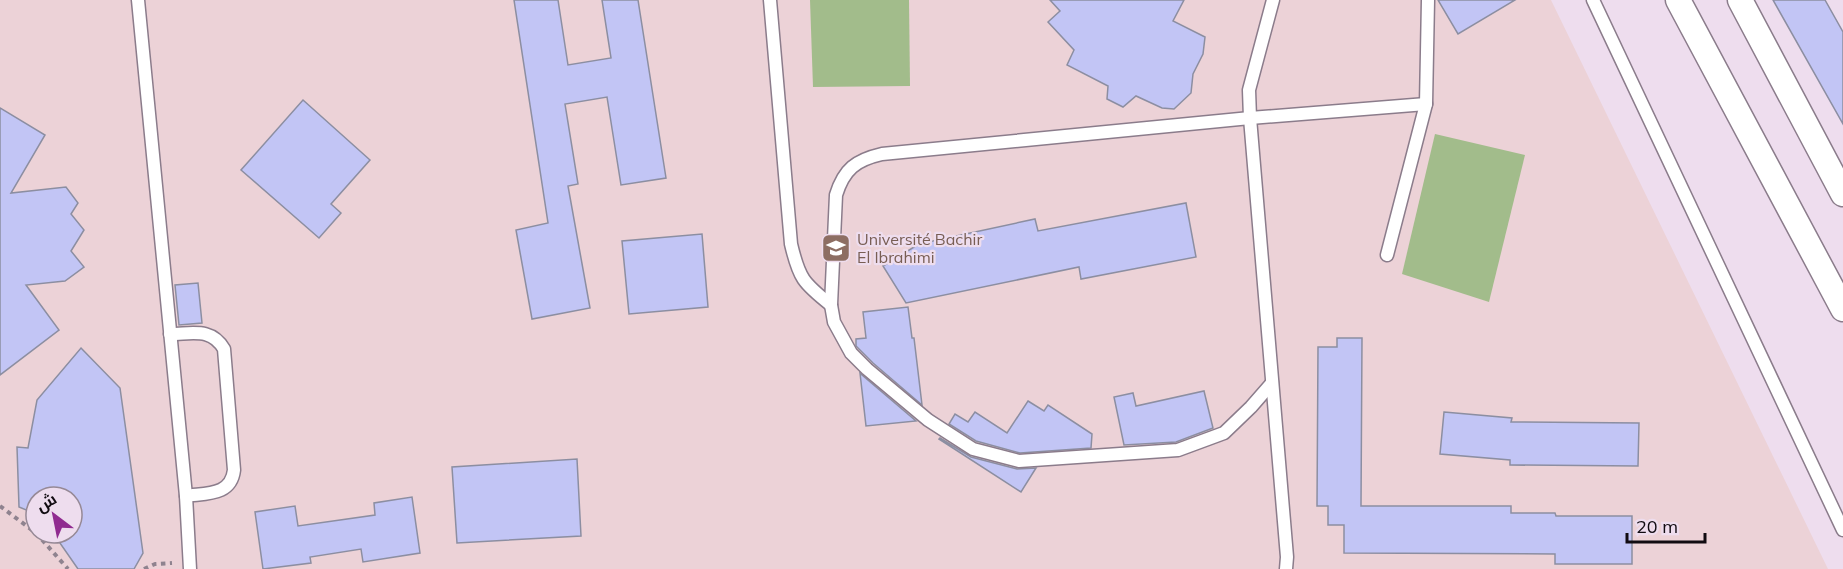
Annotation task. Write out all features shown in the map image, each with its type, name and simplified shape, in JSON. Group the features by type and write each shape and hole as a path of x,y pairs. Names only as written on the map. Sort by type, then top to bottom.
{"street":[{"path":"1677,0 1843,309"},
{"path":"1740,0 1843,194"}],"lane":[{"path":"138,0 186,496 190,565"},
{"path":"770,0 791,244 797,268 808,288 831,305"},
{"path":"1273,0 1249,90 1286,545 1286,569"},
{"path":"1387,255 1426,104 1428,0"},
{"path":"1593,0 1843,530"},
{"path":"1272,383 1224,433 1178,450 1019,461 973,449 928,420 867,369 852,353 834,322 831,305 836,195 845,175 850,167 861,160 882,154 1250,118 1426,104"},
{"path":"170,334 204,333 212,335 219,340 224,349 233,480 219,492 186,496"}],"path":[{"path":"0,506 24,524"},
{"path":"47,545 68,569"},
{"path":"144,569 155,564 190,565"}],"shaded area":[{"name":"Université Bachir El Ibrahimi","path":"0,0 1551,0 1828,569 0,569"}],"green space":[{"path":"810,0 909,0 910,86 813,87"},
{"path":"1435,134 1525,155 1489,302 1402,274"}],"building":[{"path":"514,0 558,0 568,65 611,58 602,0 638,0 666,178 621,185 607,97 565,104 578,184 568,186 590,308 532,319 516,230 548,223"},
{"path":"1050,0 1184,0 1173,21 1205,37 1203,54 1193,74 1191,93 1174,109 1162,108 1136,96 1123,107 1107,99 1108,86 1067,65 1074,50 1048,22 1060,11"},
{"path":"1438,0 1515,0 1458,34"},
{"path":"1773,0 1825,0 1843,32 1843,124"},
{"path":"303,100 370,160 331,204 341,213 319,238 241,170"},
{"path":"0,108 45,135 11,193 66,187 78,203 71,214 84,230 71,251 84,267 65,281 26,285 59,330 0,375"},
{"path":"1186,203 1196,257 1081,279 1079,267 906,303 883,266 919,244 1035,219 1038,231"},
{"path":"702,234 708,307 629,314 622,241"},
{"path":"198,283 202,323 179,325 175,285"},
{"path":"908,307 922,405 856,346 856,339 866,338 863,312"},
{"path":"1337,338 1362,338 1361,506 1511,506 1511,513 1555,513 1556,516 1632,516 1632,564 1555,564 1555,554 1344,553 1344,525 1328,525 1328,506 1317,506 1318,347 1337,347"},
{"path":"81,348 120,388 143,553 134,569 78,569 61,545 84,545 84,485 24,485 24,509 19,507 17,447 28,448 37,400"},
{"path":"860,373 862,375 916,421 866,426"},
{"path":"1204,391 1213,428 1176,442 1124,445 1114,397 1133,393 1136,406"},
{"path":"1028,401 1044,411 1048,405 1092,434 1091,448 1020,453 976,441 949,424 955,414 968,422 975,412 1007,433"},
{"path":"1444,412 1512,418 1511,422 1639,423 1638,466 1510,465 1510,460 1440,454"},
{"path":"940,438 971,457 1017,469 1036,468 1021,492"},
{"path":"577,459 581,536 457,543 452,467"},
{"path":"412,497 420,553 363,562 361,549 310,557 311,563 263,569 255,512 295,506 298,526 375,515 374,503"}],"place":[{"name":"Université Bachir El Ibrahimi","path":"836,248"}]}
